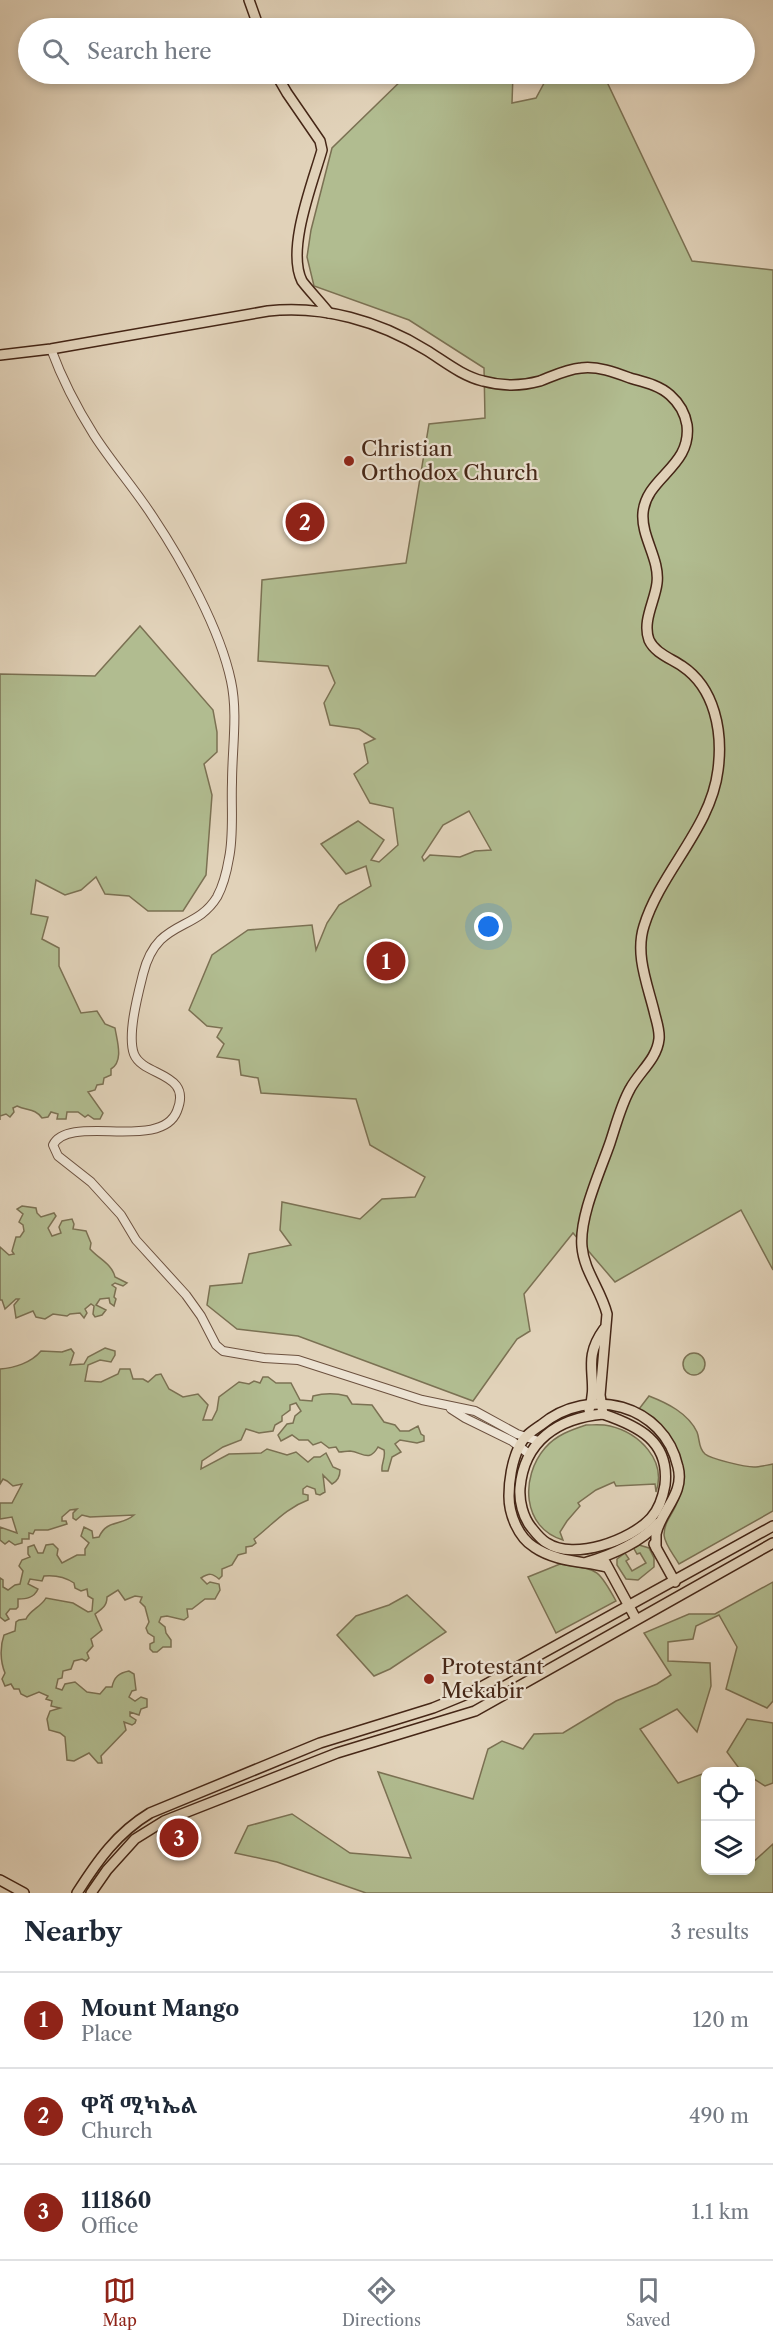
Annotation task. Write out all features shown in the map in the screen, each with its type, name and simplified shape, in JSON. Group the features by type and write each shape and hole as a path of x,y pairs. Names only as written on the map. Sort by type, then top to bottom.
{"main road":[{"path":"249,0 255,18"},
{"path":"282,84 320,141 322,150 299,236 297,261 303,281 329,313"},
{"path":"0,355 51,349 268,310 301,308 387,328 465,375 481,381 503,385 518,384 536,382 581,368 605,369 656,386 665,391 679,405 687,422 687,441 684,453 650,495 643,513 644,525 657,570 657,584 647,632 650,644 697,678 711,702 718,731 718,768 706,808 644,924 640,952 659,1038 652,1059 630,1089 581,1231 585,1265 604,1302 607,1314 604,1329 591,1356 596,1404 603,1414"},
{"path":"587,1416 596,1404"},
{"path":"608,1567 548,1556 531,1546 518,1530 509,1507 509,1484 518,1448 526,1437 547,1419 570,1408 596,1404 620,1407 639,1413 658,1428 672,1445 679,1470 678,1488 656,1534 656,1548"},
{"path":"603,1414 633,1425 659,1448 665,1463 666,1475 663,1499 657,1511 643,1524 597,1547 567,1551 547,1543 529,1525 519,1494 521,1476 529,1454 538,1441 570,1421 603,1414"},
{"path":"585,1562 602,1557 649,1534 663,1518"},
{"path":"643,1524 675,1582"},
{"path":"773,1526 675,1582 455,1700 335,1737 150,1813 130,1825 118,1837 78,1891 92,1893 107,1870 135,1839 164,1821 337,1753 475,1711 773,1543"},
{"path":"597,1547 636,1619"},
{"path":"568,1639 576,1653"},
{"path":"0,1880 24,1893"}],"street":[{"path":"51,349 61,376 94,435 154,518 209,618 232,683 233,713 230,856 224,880 217,897 205,910 162,936 152,948 137,997 132,1047 135,1057 140,1063 171,1079 178,1088 177,1110 165,1125 125,1132 67,1133 57,1138 53,1145 58,1156 91,1182 121,1215 136,1240 186,1296 201,1316 216,1345 223,1351 264,1358 298,1360 447,1406 475,1411 538,1441"},
{"path":"447,1406 465,1418 512,1440 518,1448 529,1454"},
{"path":"675,1582 682,1594"}],"green space":[{"path":"398,84 513,84 512,103 536,98 544,84 608,84 692,261 773,270 773,1270 741,1210 615,1282 573,1233 524,1294 530,1331 517,1339 473,1401 298,1336 237,1329 207,1305 210,1286 242,1283 249,1254 291,1245 280,1230 282,1202 360,1219 382,1199 415,1197 425,1177 370,1145 356,1099 261,1093 258,1078 241,1075 239,1060 217,1057 224,1044 217,1037 222,1028 207,1026 189,1010 212,955 248,930 312,925 316,950 327,923 339,905 371,886 366,866 346,874 321,844 358,821 384,840 371,860 379,862 398,845 393,808 370,803 354,774 368,763 364,744 375,739 359,729 330,725 324,703 335,683 328,666 258,661 262,580 406,563 429,424 485,418 484,368 409,320 314,286 307,257 311,230 332,148","holes":["469,811 491,850 475,851 460,857 430,855 424,861 422,857 443,825"]},
{"path":"140,626 213,710 217,732 217,752 204,764 212,795 206,875 183,911 148,911 129,896 105,894 96,877 81,890 65,895 36,880 31,914 48,917 42,939 59,948 59,966 81,1013 97,1011 105,1024 115,1028 119,1056 111,1069 111,1075 104,1078 103,1084 97,1085 95,1090 88,1092 103,1113 100,1119 94,1119 88,1115 85,1117 78,1112 67,1112 66,1119 57,1119 58,1114 51,1112 48,1117 42,1118 34,1111 17,1106 13,1108 14,1112 10,1117 6,1114 0,1116 0,674 95,676"},
{"path":"22,1206 36,1208 41,1217 54,1213 56,1216 48,1228 52,1236 61,1233 59,1227 62,1221 72,1219 73,1229 86,1231 91,1243 90,1249 108,1265 115,1277 127,1283 123,1286 115,1283 112,1285 116,1288 114,1306 110,1303 109,1298 100,1299 96,1305 106,1310 102,1315 95,1317 94,1306 91,1304 85,1309 87,1313 84,1318 80,1313 67,1316 53,1314 45,1319 36,1317 33,1311 16,1318 14,1305 19,1299 5,1309 0,1300 0,1247 9,1255 14,1254 12,1251 16,1237 20,1237 24,1231 23,1225 19,1222 23,1214 17,1209"},
{"path":"105,1348 115,1351 111,1362 100,1360 88,1365 85,1381 101,1382 118,1374 120,1369 130,1369 133,1379 143,1379 148,1382 161,1374 169,1389 183,1397 198,1394 208,1405 203,1420 212,1420 217,1410 219,1397 239,1382 260,1383 263,1377 268,1377 276,1383 291,1383 300,1400 312,1401 313,1396 334,1394 347,1396 352,1404 372,1405 384,1422 395,1425 400,1431 409,1431 418,1426 424,1436 424,1441 417,1443 400,1440 395,1444 401,1452 392,1457 388,1471 382,1471 384,1450 378,1447 372,1455 368,1456 350,1451 339,1452 336,1447 329,1448 321,1442 313,1445 308,1440 299,1440 292,1435 281,1441 278,1435 287,1424 293,1423 295,1416 301,1411 296,1403 290,1405 290,1410 282,1416 282,1421 275,1425 273,1431 259,1433 246,1429 241,1440 223,1447 202,1461 201,1469 229,1454 261,1453 267,1449 287,1455 296,1452 308,1462 326,1453 333,1467 340,1472 337,1480 332,1484 323,1475 325,1492 320,1495 316,1494 315,1489 307,1486 303,1489 303,1494 308,1495 308,1500 286,1512 254,1539 256,1543 246,1547 246,1553 238,1555 232,1565 222,1569 222,1576 219,1579 210,1574 201,1578 207,1584 210,1582 219,1584 220,1590 215,1599 205,1599 192,1609 187,1609 188,1617 184,1620 161,1617 159,1622 165,1627 171,1640 171,1647 163,1647 157,1652 150,1649 154,1637 148,1633 146,1628 149,1622 145,1607 140,1602 142,1597 135,1596 125,1600 118,1590 107,1597 105,1605 95,1614 102,1630 91,1639 93,1646 87,1653 89,1658 86,1661 82,1659 74,1661 71,1669 63,1671 56,1688 62,1690 65,1684 75,1682 87,1692 100,1694 106,1687 112,1687 120,1674 129,1671 134,1674 136,1690 132,1691 129,1697 135,1701 141,1697 147,1699 147,1707 141,1709 139,1715 130,1712 130,1716 136,1720 135,1723 132,1725 124,1722 126,1730 101,1756 102,1763 98,1763 89,1753 74,1761 67,1760 65,1737 49,1730 47,1719 50,1711 60,1708 51,1706 52,1701 46,1699 48,1696 39,1692 27,1697 21,1694 19,1689 14,1689 11,1684 5,1686 2,1679 5,1673 1,1654 4,1635 15,1631 16,1622 26,1619 46,1598 73,1603 88,1612 92,1611 93,1599 88,1596 87,1589 81,1591 75,1588 74,1583 63,1578 44,1576 42,1581 30,1579 28,1584 38,1589 29,1597 18,1599 18,1607 10,1609 6,1614 9,1619 5,1621 0,1617 0,1578 3,1580 3,1587 8,1590 20,1584 23,1571 19,1566 22,1560 30,1557 28,1547 34,1545 38,1553 43,1553 46,1545 53,1544 58,1549 57,1555 62,1563 77,1555 85,1555 85,1549 89,1543 81,1536 84,1527 92,1531 93,1538 99,1537 102,1531 110,1525 125,1521 134,1515 90,1517 82,1515 76,1520 73,1518 73,1513 77,1509 70,1510 62,1517 62,1521 66,1521 67,1524 48,1530 35,1530 33,1534 29,1533 29,1539 22,1539 22,1543 15,1545 9,1541 5,1544 0,1540 0,1527 17,1533 12,1517 0,1519 0,1503 12,1503 22,1484 13,1486 3,1479 0,1484 0,1369 22,1364 41,1351 62,1352 71,1349 74,1353 70,1365 84,1364 88,1357"},
{"path":"694,1353 702,1356 705,1364 702,1372 694,1375 686,1372 683,1364 686,1356"},
{"path":"649,1396 670,1405 688,1419 697,1432 701,1449 708,1456 750,1467 773,1464 773,1511 679,1564 668,1546 664,1530 681,1490 683,1476 681,1463 670,1438 661,1427 639,1409"},
{"path":"586,1425 610,1426 631,1435 640,1442 654,1459 658,1469 656,1492 655,1484 616,1486 614,1482 596,1490 578,1503 580,1506 560,1532 563,1540 549,1534 539,1525 529,1500 529,1487 537,1460 549,1443"},
{"path":"639,1545 649,1548 654,1558 654,1567 638,1580 626,1579 617,1565 617,1559 625,1553 629,1559 626,1561 632,1571 646,1563 633,1547"},
{"path":"560,1564 582,1567 600,1575 616,1601 556,1633 528,1577"},
{"path":"773,1582 773,1701 767,1708 726,1689 737,1647 719,1615 696,1626 693,1639 668,1642 668,1661 710,1663 711,1686 697,1732 677,1709 640,1729 678,1783 701,1774 701,1875 755,1875 755,1860 773,1844 773,1893 366,1893 277,1862 235,1853 248,1826 292,1814 350,1853 411,1858 378,1772 473,1799 488,1749 502,1741 523,1749 534,1734 563,1733 616,1701 657,1684 671,1675 644,1633 689,1614 715,1614"},
{"path":"407,1595 446,1632 390,1669 374,1676 337,1635 356,1616 389,1605"},
{"path":"747,1719 773,1723 773,1783 765,1786 755,1780 755,1767 738,1767 727,1752"}],"place":[{"name":"Christian Orthodox Church","path":"349,461"},
{"name":"ዋሻ ሚካኤል","path":"305,522"},
{"name":"Mount Mango","path":"386,961"},
{"name":"Protestant Mekabir","path":"429,1679"},
{"name":"111860","path":"179,1838"}]}
